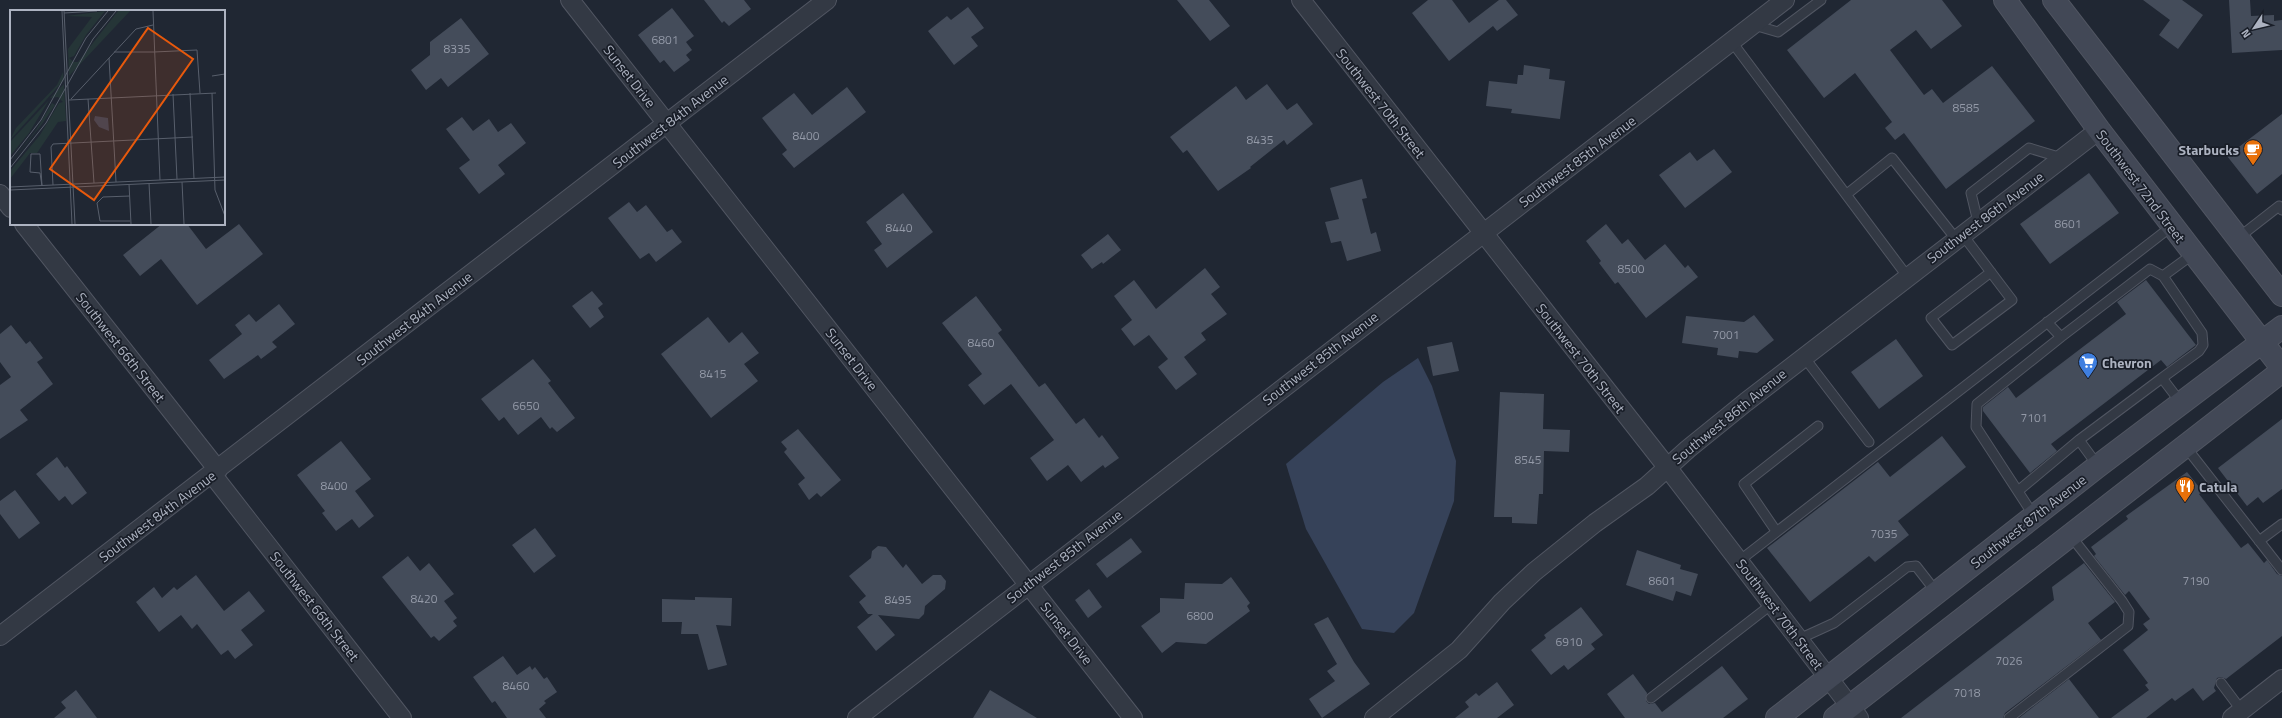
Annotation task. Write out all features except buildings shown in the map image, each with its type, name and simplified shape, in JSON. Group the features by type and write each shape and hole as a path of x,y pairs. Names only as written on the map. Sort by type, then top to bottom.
{"main road":[{"name":"Southwest 72nd Street","path":"2005,0 2099,130 2282,370"},
{"path":"2054,0 2282,295"},
{"name":"Southwest 87th Avenue","path":"1777,718 2098,466 2282,327"},
{"path":"1848,714 2070,535 2282,370"}],"street":[{"name":"Sunset Drive","path":"570,0 1133,718"},
{"name":"Southwest 84th Avenue","path":"0,636 827,0"},
{"name":"Southwest 70th Street","path":"1301,0 1739,560 1828,678 1848,714"},
{"name":"Southwest 85th Avenue","path":"857,718 1028,584 1785,0"},
{"name":"Southwest 86th Avenue","path":"1374,718 1459,650 1502,602 1528,577 1595,523 1647,486 1667,467 1907,276 2099,130"},
{"path":"0,194 10,207"},
{"name":"Southwest 66th Street","path":"25,225 402,718"},
{"path":"2237,714 2282,679"}],"lane":[{"path":"1754,25 1778,32 1822,0"},
{"path":"1732,42 1907,276"},
{"path":"1978,222 1971,193 2029,148 2062,158"},
{"path":"1847,194 1892,158 1991,272 2012,300 1952,346 1931,318 1991,272"},
{"path":"2238,238 2279,206 2282,210"},
{"path":"1739,560 2172,226"},
{"path":"2163,276 2193,254"},
{"path":"2018,492 2079,440 2199,351 2203,345 2202,333 2163,276 2150,269 1977,404 1976,427 2018,492 2034,516"},
{"path":"2047,322 2061,337"},
{"path":"1804,357 1869,442"},
{"path":"2162,378 2181,403"},
{"path":"1776,531 1744,484 1818,426"},
{"path":"2079,440 2098,466"},
{"path":"2185,446 2282,570"},
{"path":"2259,541 2282,524"},
{"path":"2009,718 2128,626 2129,612 2122,601 2070,535"},
{"path":"1799,639 1834,623 1907,567 1916,566 1937,592"},
{"path":"1651,698 1772,604"},
{"path":"2221,683 2237,714"}],"water":[{"path":"1418,358 1432,386 1456,461 1454,501 1414,613 1394,633 1362,629 1306,529 1286,464 1383,382"}],"place":[{"name":"Starbucks","path":"2253,166"},
{"name":"Chevron","path":"2088,379"},
{"name":"Catula","path":"2185,503"}]}
